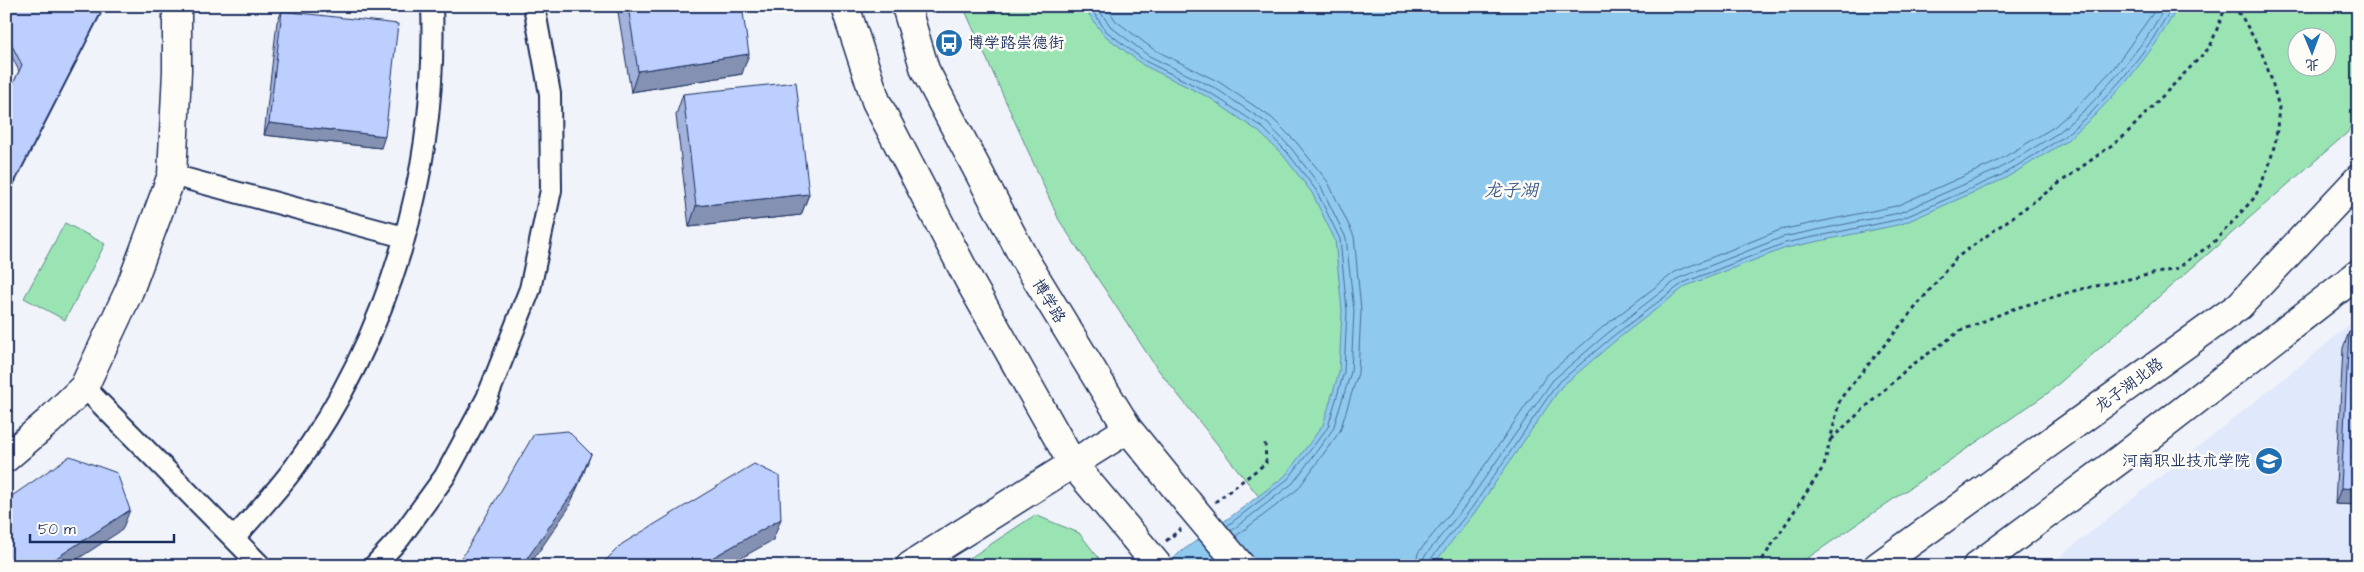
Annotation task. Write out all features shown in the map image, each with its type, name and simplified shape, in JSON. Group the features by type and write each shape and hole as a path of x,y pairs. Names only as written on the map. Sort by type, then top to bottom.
{"street":[{"path":"6,458 49,422 84,386 129,291 172,175 178,71 177,6"},
{"path":"235,537 294,468 358,362 390,288 404,237 425,139 432,72 432,6"},
{"path":"374,566 400,538 445,476 487,398 530,289 551,190 550,94 534,6"},
{"path":"845,6 876,101 970,282 1072,463 1158,566"},
{"name":"博学路","path":"906,6 926,70 1025,260 1128,429 1241,566"},
{"path":"172,175 404,237"},
{"name":"龙子湖北路","path":"1878,566 2239,306 2358,179"},
{"path":"1977,566 2122,458 2358,274"},
{"path":"84,386 262,566"},
{"path":"910,566 1128,429"}],"path":[{"path":"1758,566 1824,466 1840,400 1956,258 2123,137 2210,46 2226,6"},
{"path":"1831,439 1908,368 1960,331 2013,309 2077,290 2176,269 2213,243 2255,197 2270,166 2276,139 2279,107 2261,51 2242,17 2233,6"}],"shaded area":[{"name":"河南职业技术学院","path":"2358,317 2358,566 2048,566 2311,357"}],"green space":[{"path":"963,6 2358,6 2358,116 2347,133 2048,393 1796,566 1314,566 1156,367 1059,220"},
{"path":"65,223 105,244 65,320 24,298"},
{"path":"1035,515 1079,533 1105,566 958,566"}],"water":[{"name":"龙子湖","path":"1083,6 2179,6 2156,43 2127,81 2094,116 2065,142 2004,179 1902,224 1786,248 1686,286 1615,341 1561,387 1475,512 1432,566 1167,566 1179,553 1285,476 1323,425 1339,372 1342,311 1335,240 1312,193 1283,155 1259,132 1210,98 1143,65 1103,34"}],"building":[{"path":"6,6 104,6 6,198 6,99 22,65 6,34"},
{"path":"628,6 742,6 749,54 638,71"},
{"path":"282,11 398,24 385,136 269,123"},
{"path":"796,82 809,194 696,206 683,94"},
{"path":"2349,332 2358,333 2358,489 2341,488"},
{"path":"568,431 591,454 576,488 522,566 457,566 534,434"},
{"path":"70,456 117,473 130,510 44,566 6,566 6,500"},
{"path":"754,464 779,476 781,519 700,566 604,566 603,563 622,544"}],"place":[{"name":"博学路崇德街","path":"949,43"},
{"name":"河南职业技术学院","path":"2269,461"}]}
